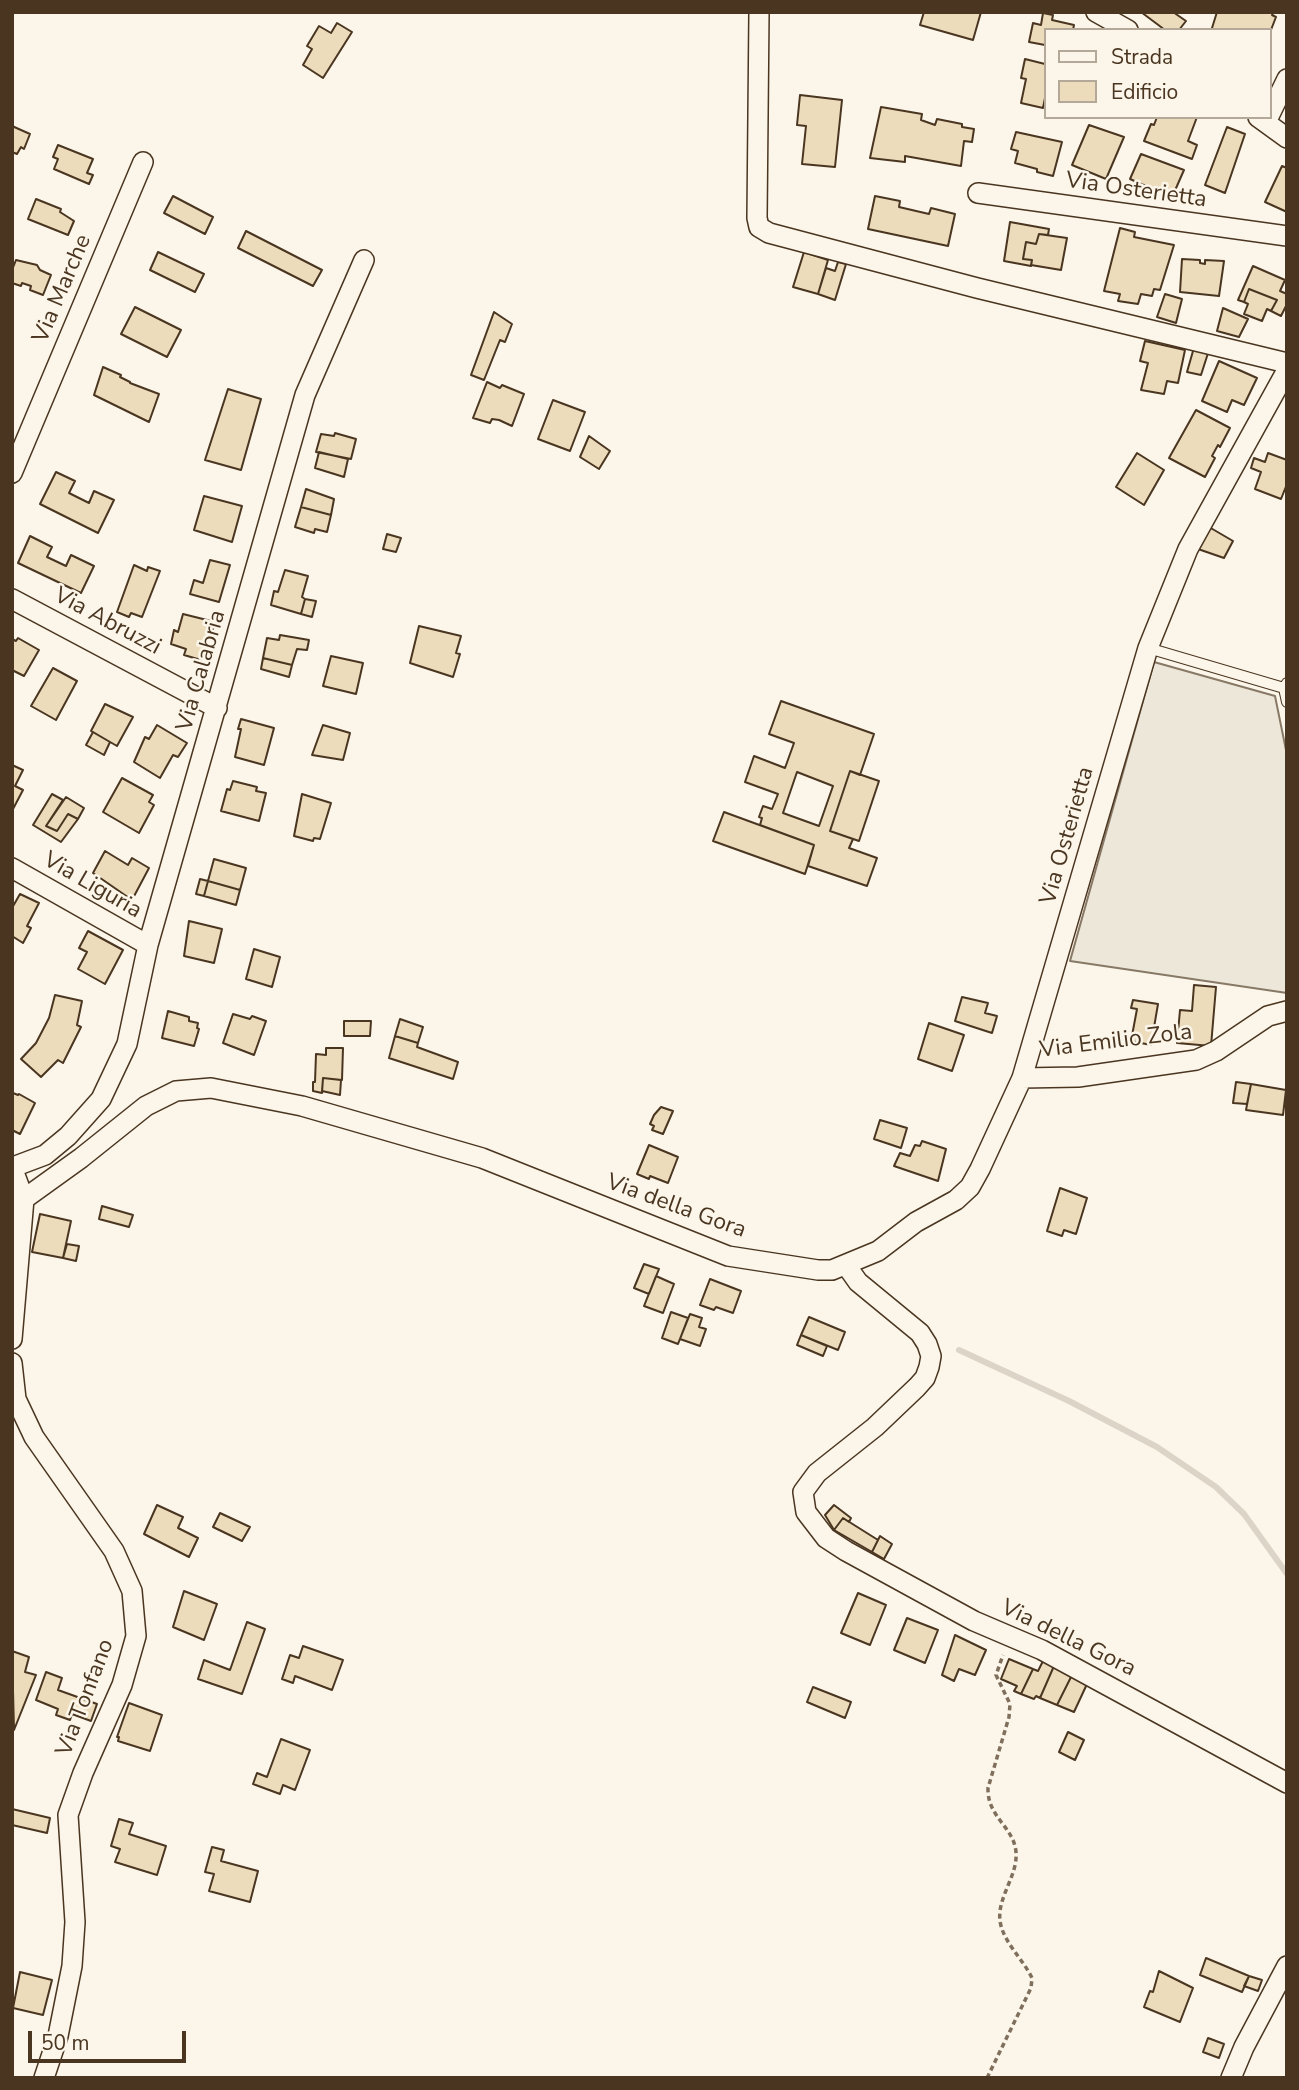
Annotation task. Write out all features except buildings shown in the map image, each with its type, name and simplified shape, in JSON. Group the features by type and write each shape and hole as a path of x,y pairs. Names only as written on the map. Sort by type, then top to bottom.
{"street":[{"path":"759,12 759,227 769,233 977,289 1287,363"},
{"path":"1096,12 1124,28"},
{"path":"1271,107 1287,79"},
{"path":"1266,119 1287,138"},
{"name":"Via Marche","path":"12,473 143,162"},
{"name":"Via Osterietta","path":"978,193 1287,236"},
{"name":"Via Calabria","path":"13,1167 45,1155 68,1136 101,1098 127,1044 148,945 304,395 363,260"},
{"name":"Via Osterietta","path":"846,1265 878,1251 916,1222 956,1200 970,1186 981,1169 1022,1078 1148,648 1188,549 1287,370"},
{"name":"Via Abruzzi","path":"12,599 217,708"},
{"name":"Via Liguria","path":"12,869 148,945"},
{"name":"Via Emilio Zola","path":"1022,1078 1078,1077 1196,1060 1216,1051 1268,1016 1287,1011"},
{"name":"Via della Gora","path":"18,1201 81,1158 146,1106 176,1091 211,1087 303,1106 482,1158 729,1256 818,1270 846,1265 858,1282 920,1333 931,1356 925,1378 917,1387 875,1427 817,1473 803,1492 806,1512 826,1538 974,1621 1042,1650 1287,1783"},
{"path":"101,1098 125,1122"},
{"path":"12,1339 18,1201 13,1167"},
{"name":"Via Tonfano","path":"12,1363 16,1399 34,1437 114,1551 132,1591 136,1636 122,1685 83,1773 68,1815 75,1911 72,1966 58,2036 44,2078"},
{"path":"1231,2078 1244,2047 1287,1966"}],"lane":[{"path":"1148,648 1285,685 1287,702"}],"path":[{"path":"986,2078 1031,1988 1032,1978 1000,1923 1000,1908 1014,1868 1016,1852 1012,1839 998,1820 988,1799 988,1788 1009,1717 1010,1704 996,1675 1012,1637"}],"shaded area":[{"path":"1154,662 1275,696 1287,755 1287,993 1070,961"}],"waterway":[{"path":"959,1350 1069,1401 1157,1447 1216,1487 1244,1514 1287,1574"}]}
